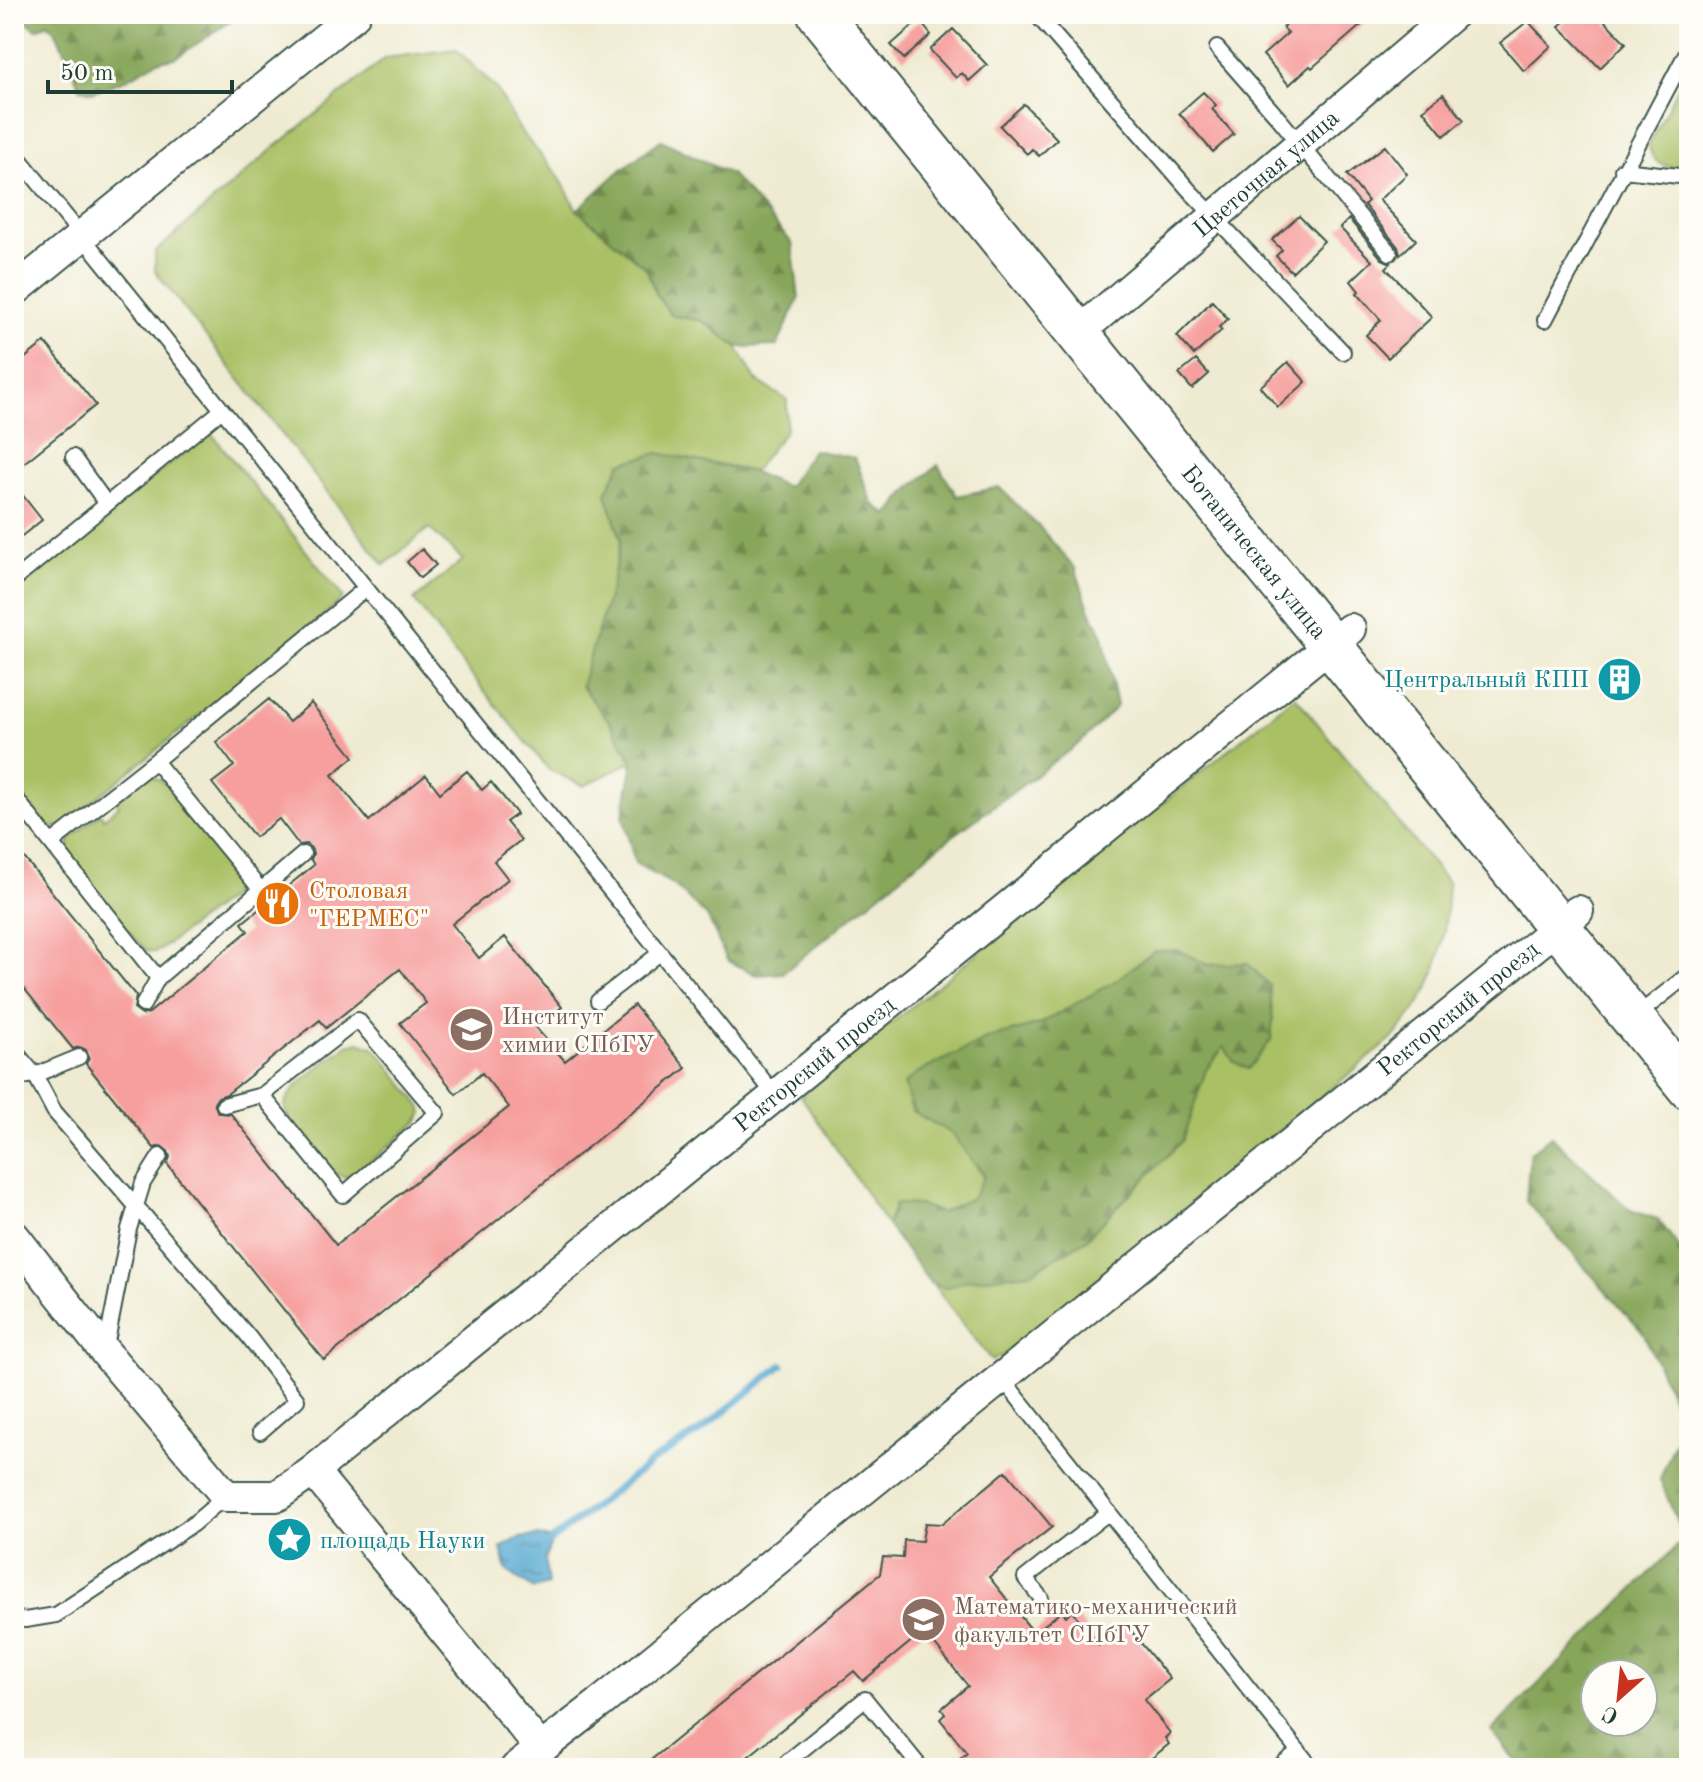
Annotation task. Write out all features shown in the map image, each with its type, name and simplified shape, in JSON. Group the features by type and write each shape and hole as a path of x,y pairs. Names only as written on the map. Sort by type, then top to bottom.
{"street":[{"path":"14,291 355,14"},
{"name":"Ботаническая улица","path":"819,14 1087,326 1643,1010 1689,1088"},
{"name":"Ботаническая улица","path":"851,14 1087,326"},
{"name":"Цветочная улица","path":"1087,326 1453,14"},
{"name":"Ректорский проезд","path":"226,1496 277,1496 313,1471 1340,637"},
{"name":"Ректорский проезд","path":"516,1768 1568,919"},
{"name":"Ботаническая улица","path":"1643,1010 1689,1047"},
{"path":"14,1236 105,1352 226,1496"},
{"path":"313,1471 541,1749"}],"lane":[{"path":"1036,14 1213,217 1343,352"},
{"path":"1217,48 1390,253"},
{"path":"1545,320 1622,170 1687,56"},
{"path":"14,152 776,1096"},
{"path":"1622,170 1689,177"},
{"path":"14,580 222,410"},
{"path":"73,457 106,503"},
{"path":"51,843 366,588"},
{"path":"155,761 260,889"},
{"path":"14,796 158,978"},
{"path":"143,1005 158,978 303,854"},
{"path":"598,1001 660,953"},
{"path":"1643,1010 1689,974"},
{"path":"224,1105 262,1095 358,1020 437,1113 343,1195 262,1095"},
{"path":"14,1050 35,1075 54,1111 248,1336 297,1400 260,1432"},
{"path":"14,1078 35,1075 79,1057"},
{"path":"105,1352 129,1229 143,1183 160,1156"},
{"path":"1002,1378 1312,1768"},
{"path":"14,1618 25,1620 56,1615 193,1524 226,1496"},
{"path":"1041,1598 1025,1578 1109,1512"},
{"path":"792,1768 787,1762 865,1699 921,1768"},
{"path":"1277,1768 1299,1751"}],"green space":[{"path":"14,14 242,14 175,58 158,61 125,80 92,92 80,88 57,34 48,23 37,29 27,22 14,29"},
{"path":"456,49 496,88 521,132 559,176 577,210 647,269 656,294 671,315 703,321 737,347 756,380 787,400 786,430 753,472 715,463 606,493 621,539 611,588 582,686 609,721 633,761 584,786 549,770 414,600 463,560 429,528 384,565 155,271 155,252 275,147 386,58"},
{"path":"1689,71 1681,169 1664,166 1656,160 1649,145"},
{"path":"661,140 732,175 792,243 799,298 777,346 737,347 703,321 671,315 656,294 647,269 577,210 622,169"},
{"path":"212,434 343,597 62,826 49,828 14,787 14,589 190,448"},
{"path":"813,450 855,458 873,504 888,515 908,490 938,465 957,496 999,487 1075,568 1103,636 1117,706 1081,742 930,853 783,973 756,975 727,960 708,918 675,886 635,863 623,816 633,761 609,721 581,686 611,588 621,540 606,493 621,463 658,453 753,472 787,487"},
{"path":"1295,696 1448,883 1442,943 1429,986 1392,1039 1013,1349 992,1361 887,1225 801,1096"},
{"path":"153,776 167,784 232,865 237,882 231,896 160,950 153,952 142,946 119,921 68,850 70,839 100,813 104,818 119,806 116,800 142,779"},
{"path":"1178,950 1208,965 1247,963 1269,985 1273,1019 1271,1040 1248,1069 1234,1062 1224,1047 1206,1070 1182,1141 1085,1240 1030,1273 968,1280 945,1288 931,1284 887,1225 895,1204 921,1205 941,1213 973,1197 984,1176 952,1134 912,1111 904,1084 917,1073 986,1039 1040,1024 1115,981 1154,951"},
{"path":"359,1042 373,1047 380,1054 421,1106 423,1113 419,1121 354,1175 345,1177 335,1174 285,1110 286,1102 299,1084 348,1045"},
{"path":"1551,1136 1630,1210 1658,1219 1689,1261 1689,1768 1522,1768 1491,1731 1684,1539 1660,1479 1683,1422 1644,1334 1526,1201 1530,1153"}],"water":[{"path":"538,1536 552,1540 545,1559 548,1585 534,1589 507,1571 501,1548 519,1538"}],"building":[{"path":"1297,14 1374,14 1289,85 1263,55 1288,33 1283,28"},
{"path":"1573,14 1598,14 1626,43 1600,68 1559,26"},
{"path":"919,20 931,35 904,59 891,45"},
{"path":"1528,21 1551,46 1524,71 1500,43"},
{"path":"953,29 987,65 969,81 962,73 956,78 930,50"},
{"path":"1203,92 1216,105 1212,109 1234,134 1213,152 1179,113"},
{"path":"1443,94 1464,120 1444,136 1423,110"},
{"path":"1024,104 1057,139 1039,156 1032,149 1027,154 1000,126"},
{"path":"1385,146 1407,174 1379,200 1416,240 1400,255 1398,247 1364,205 1368,201 1347,175"},
{"path":"1299,216 1324,241 1292,272 1276,256 1282,250 1272,240"},
{"path":"1349,219 1382,259 1391,263 1386,268 1432,317 1388,358 1366,335 1381,320 1357,293 1359,291 1351,281 1372,261 1340,228"},
{"path":"1212,301 1228,319 1219,327 1222,330 1194,355 1177,336"},
{"path":"45,342 96,405 14,471 14,367"},
{"path":"1196,360 1209,374 1192,389 1179,374"},
{"path":"1288,362 1306,382 1278,407 1260,387"},
{"path":"14,484 42,520 14,542"},
{"path":"422,549 436,565 420,578 407,562"},
{"name":"Институт химии СПбГУ","path":"269,699 289,722 311,703 354,757 332,775 369,821 426,775 440,793 467,771 482,790 491,782 517,814 506,822 521,840 494,861 508,879 452,924 479,958 505,937 562,1007 536,1028 565,1061 634,1005 686,1068 324,1360 167,1164 170,1157 168,1151 161,1146 154,1148 86,1064 89,1058 86,1050 80,1047 73,1049 14,976 14,845 136,996 134,1009 142,1015 149,1013 248,931 242,923 314,865 311,848 306,844 299,845 279,819 255,837 212,783 234,766 216,742","holes":["400,969 426,1003 400,1023 456,1094 482,1073 509,1107 336,1245 231,1114 218,1113 214,1103 320,1020 326,1028"]},
{"name":"Математико-механический факультет СПбГУ","path":"1006,1471 1052,1527 989,1577 1034,1633 1062,1611 1066,1616 1072,1611 1099,1645 1125,1623 1170,1679 1144,1700 1170,1733 1165,1738 1169,1744 1140,1768 949,1768 967,1753 940,1719 945,1714 941,1709 968,1686 924,1631 863,1681 854,1671 734,1768 641,1768 880,1574 883,1557 903,1558 904,1540 922,1541 925,1523 942,1524"}],"waterway":[{"path":"552,1540 655,1459 699,1432 782,1365"}],"place":[{"name":"Центральный КПП","path":"1620,679"},
{"name":"Столовая \"ГЕРМЕС\"","path":"278,904"},
{"name":"Институт химии СПбГУ","path":"471,1030"},
{"name":"площадь Науки","path":"289,1540"},
{"name":"Математико-механический факультет СПбГУ","path":"923,1620"}]}
